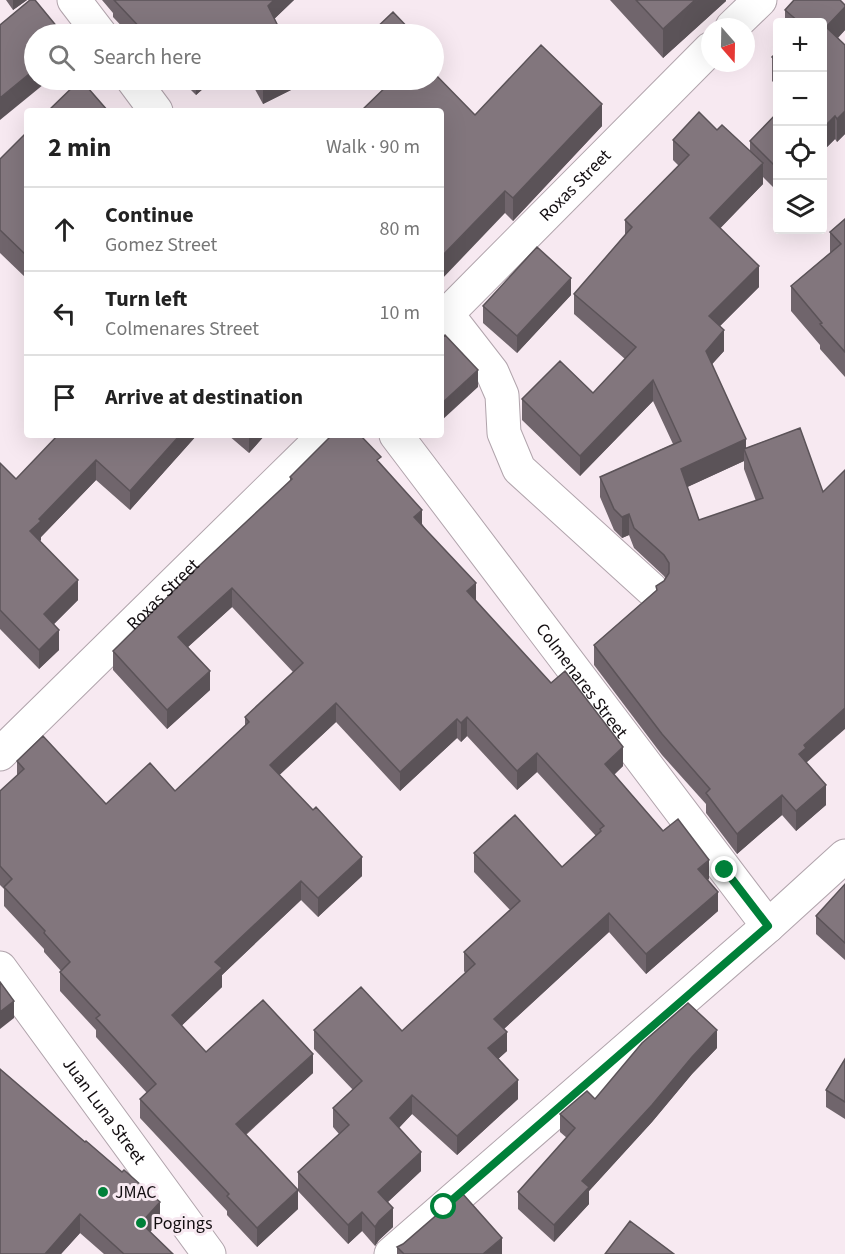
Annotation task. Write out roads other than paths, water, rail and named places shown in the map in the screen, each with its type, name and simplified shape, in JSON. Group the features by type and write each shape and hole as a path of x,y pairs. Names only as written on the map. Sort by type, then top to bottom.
{"street":[{"path":"74,0 92,24"},
{"path":"741,18 760,0"},
{"name":"Roxas Street","path":"444,317 701,58"},
{"path":"140,90 154,108"},
{"path":"444,317 492,372 502,395 504,433 519,469 651,589"},
{"name":"Roxas Street","path":"0,754 322,438"},
{"name":"Colmenares Street","path":"398,438 768,926"},
{"path":"391,1254 768,926 845,856"},
{"name":"Juan Luna Street","path":"0,968 209,1254"}],"place":[{"name":"JMAC","path":"103,1192"},
{"name":"Pogings","path":"141,1223"}]}
